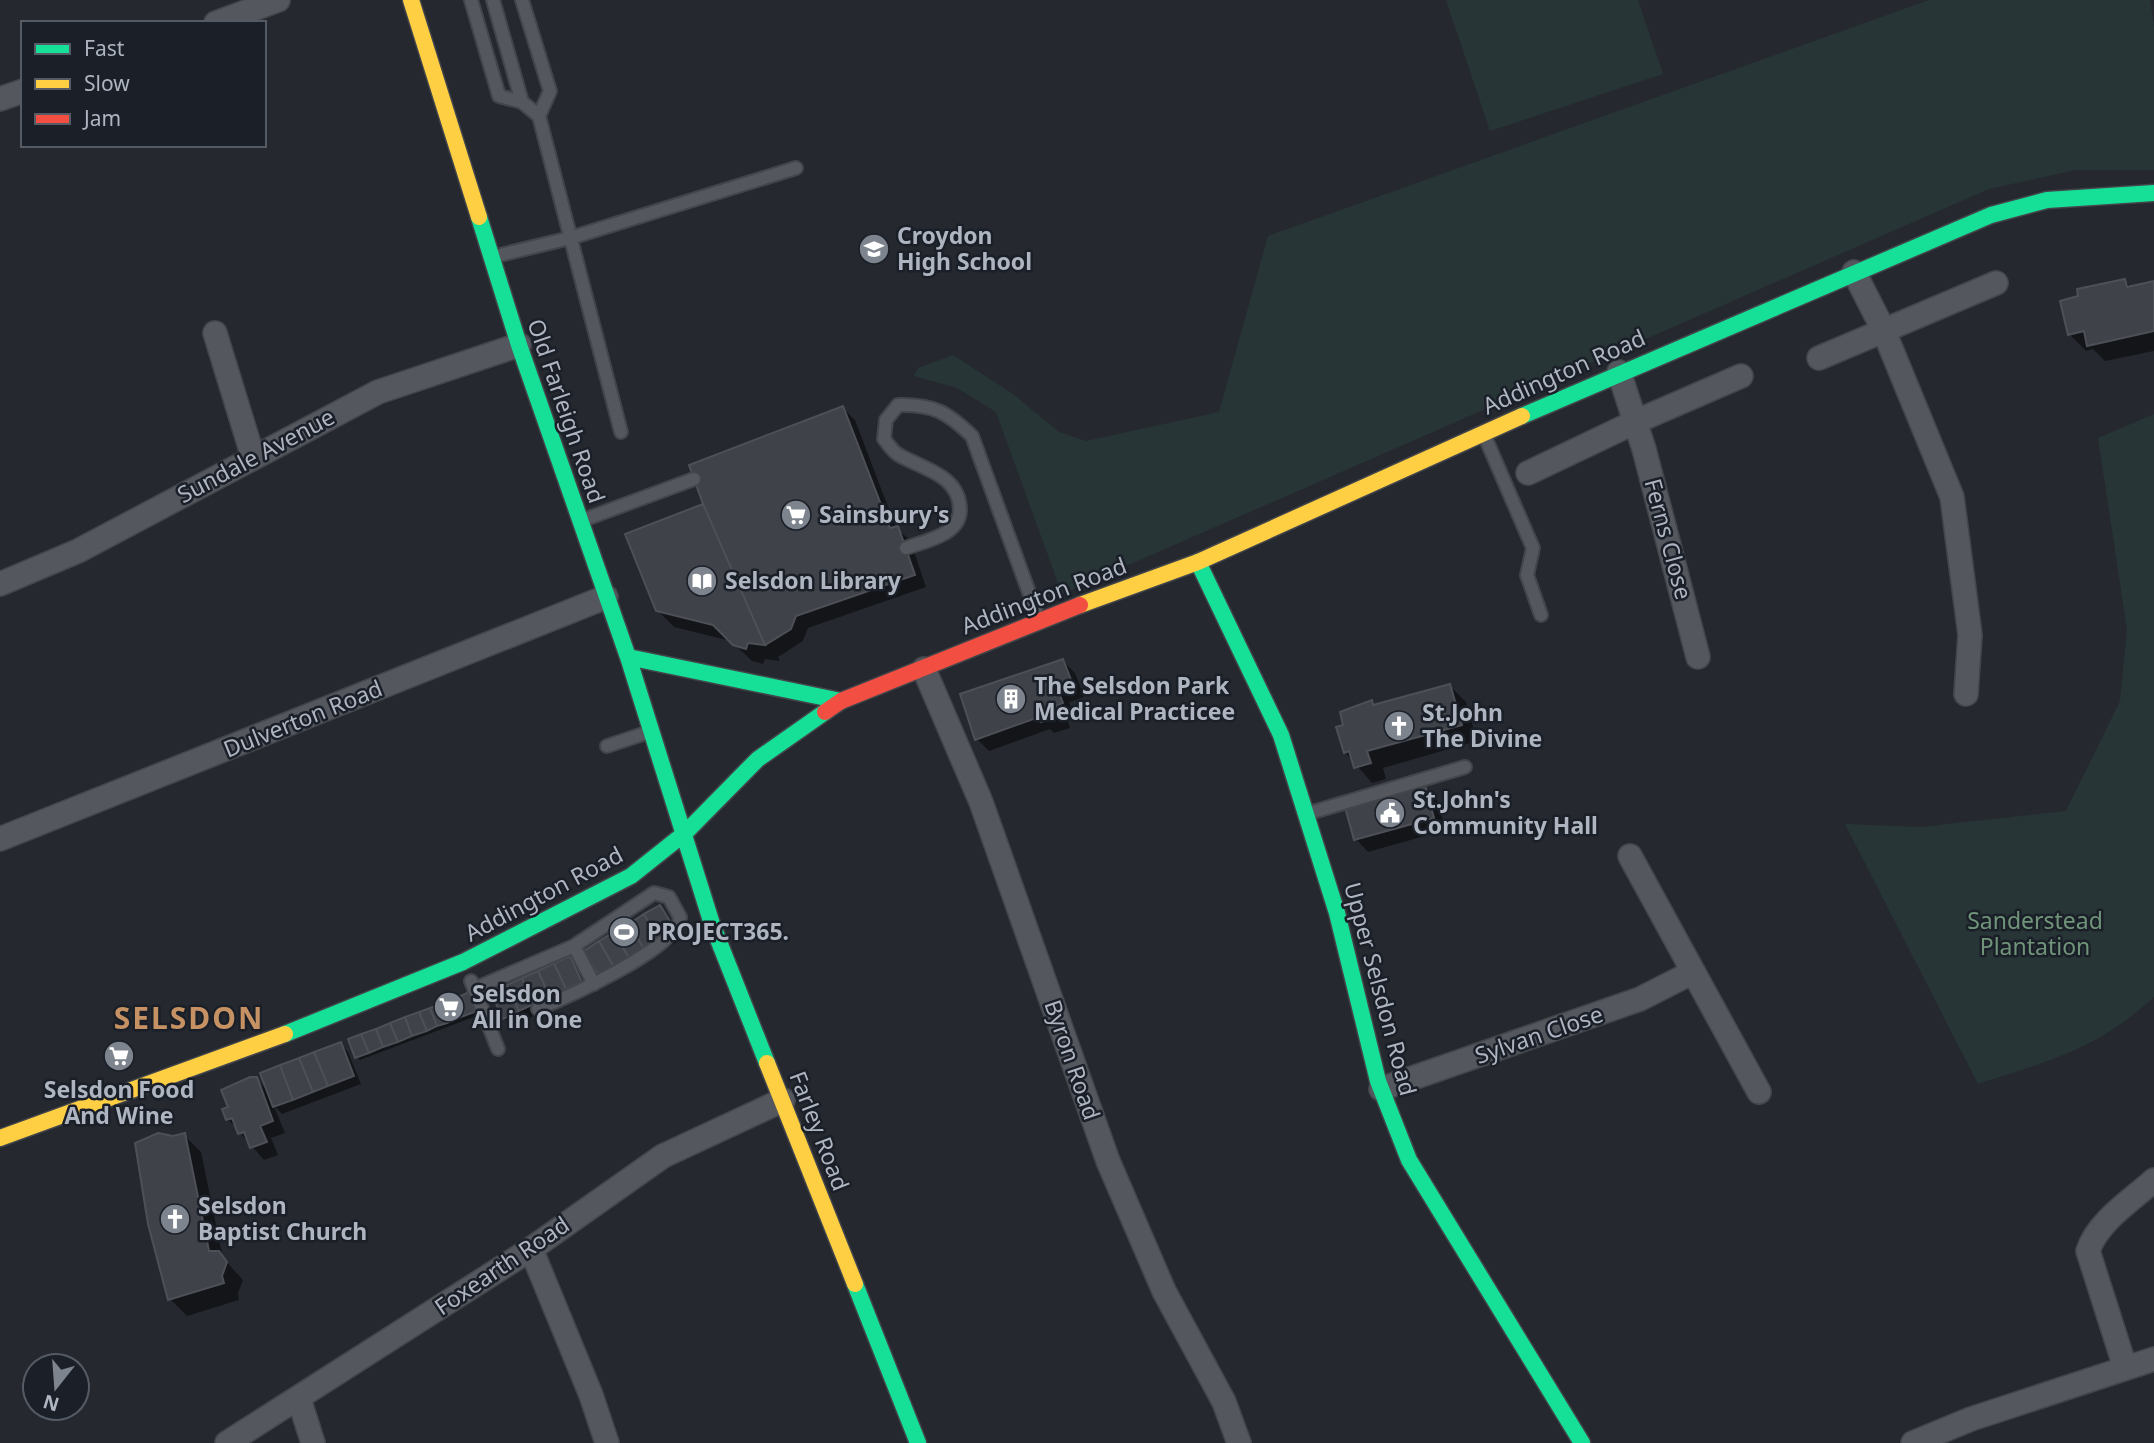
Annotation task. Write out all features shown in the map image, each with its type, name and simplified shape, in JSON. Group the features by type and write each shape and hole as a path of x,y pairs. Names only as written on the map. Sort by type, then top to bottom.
{"main road":[{"name":"Old Farleigh Road","path":"411,0 519,345 628,657 685,833"},
{"name":"Addington Road","path":"0,1138 254,1046 463,962 631,876 685,833 758,759 841,701 1039,620 1198,562 1619,372 1991,215 2047,200 2154,193"},
{"name":"Upper Selsdon Road","path":"1198,562 1281,735 1337,913 1381,1089 1409,1160 1582,1443"},
{"path":"628,657 841,701"},
{"name":"Farley Road","path":"685,833 712,924 918,1443"}],"street":[{"path":"221,21 278,0"},
{"path":"0,99 21,92"},
{"path":"1854,272 1882,329 1952,497 1969,635 1966,694"},
{"path":"1818,358 1882,329 1996,284"},
{"path":"215,333 253,457"},
{"name":"Sundale Avenue","path":"0,584 78,551 378,392 519,345"},
{"name":"Ferns Close","path":"1619,372 1698,657"},
{"path":"1528,473 1634,422 1741,376"},
{"name":"Dulverton Road","path":"0,839 606,597"},
{"name":"Byron Road","path":"924,669 981,802 1108,1161 1164,1291 1224,1402 1238,1443"},
{"path":"1630,856 1759,1092"},
{"name":"Sylvan Close","path":"1381,1089 1640,999 1693,972"},
{"name":"Foxearth Road","path":"227,1443 531,1249 663,1156 783,1100"},
{"path":"2125,1367 2088,1251 2091,1239 2154,1180"},
{"path":"531,1249 591,1395 607,1443"},
{"path":"1913,1443 1971,1419 2154,1359"},
{"path":"299,1399 313,1443"}],"lane":[{"path":"471,0 499,96 522,102 539,116 621,432"},
{"path":"493,0 522,102"},
{"path":"522,0 550,91 539,116"},
{"path":"492,257 570,238 796,168"},
{"path":"906,548 947,534 960,516 960,499 949,482 934,471 896,454 884,439 886,420 898,405 918,404 949,414 972,436 1039,620"},
{"path":"1483,433 1533,548 1527,575 1541,615"},
{"path":"579,521 694,479"},
{"path":"607,746 652,731"},
{"path":"1306,814 1465,767"},
{"path":"652,861 654,893"},
{"path":"474,989 574,946 654,893 665,894 673,902 680,917 678,929 651,950 594,984 538,1009"},
{"path":"574,946 594,984"},
{"path":"463,962 498,1049"}],"green space":[{"path":"1446,0 1638,0 1663,74 1490,131"},
{"path":"1929,0 2150,0 2154,26 2154,170 2076,170 1989,189 1062,594 996,412 957,388 914,376 918,368 953,355 1013,394 1059,432 1086,441 1219,412 1268,236"},
{"name":"Sanderstead Plantation","path":"2154,414 2154,997 2113,1029 2072,1051 1978,1084 1845,824 1921,827 2066,811 2120,701 2127,630 2098,438"}],"building":[{"path":"2125,279 2127,287 2154,281 2154,331 2087,346 2084,331 2068,335 2060,301 2078,296 2077,289"},
{"name":"Sainsbury's","path":"843,406 890,528 898,526 915,575 796,616 791,629 765,645 703,504 689,465"},
{"path":"703,504 765,645 748,643 746,649 733,645 713,625 656,611 625,534"},
{"name":"The Selsdon Park Medical Practicee","path":"1063,659 1073,685 1058,690 1063,703 1056,706 1059,715 1041,722 1039,717 975,740 960,694"},
{"name":"St.John The Divine","path":"1450,684 1462,725 1367,751 1371,763 1354,768 1349,751 1344,753 1336,727 1343,725 1340,712 1372,700 1373,705"},
{"name":"St.John's Community Hall","path":"1425,785 1434,818 1354,840 1345,807"},
{"path":"660,905 675,930 659,940 644,914"},
{"path":"644,914 659,940 644,949 629,924"},
{"path":"629,924 644,949 629,958 614,932"},
{"path":"614,932 629,958 614,967 599,941"},
{"path":"599,941 614,967 599,976 584,951"},
{"path":"570,956 582,982 566,989 554,963"},
{"path":"554,963 566,989 550,997 538,971"},
{"path":"538,971 550,997 534,1004 522,978"},
{"path":"522,978 534,1004 519,1011 507,985"},
{"path":"507,985 519,1011 503,1019 491,993"},
{"path":"469,992 477,1011 461,1017 454,999"},
{"path":"454,999 461,1017 447,1023 440,1004"},
{"path":"440,1004 447,1023 437,1026 430,1008"},
{"path":"430,1008 437,1026 427,1031 419,1012"},
{"path":"419,1012 427,1031 412,1036 405,1017"},
{"path":"405,1017 412,1036 398,1042 390,1023"},
{"path":"390,1023 398,1042 383,1047 376,1029"},
{"path":"376,1029 383,1047 369,1053 361,1034"},
{"path":"361,1034 369,1053 355,1058 348,1039"},
{"path":"341,1042 354,1076 328,1086 314,1052"},
{"path":"314,1052 328,1086 313,1092 299,1058"},
{"path":"299,1058 313,1092 293,1100 280,1065"},
{"path":"280,1065 293,1100 273,1107 260,1073"},
{"path":"250,1077 257,1077 273,1121 260,1126 267,1142 250,1148 244,1132 238,1134 232,1118 226,1120 222,1109 228,1107 221,1090"},
{"name":"Selsdon Baptist Church","path":"158,1133 173,1136 185,1133 209,1251 219,1251 227,1262 222,1276 224,1283 168,1300 148,1224 135,1143"}],"traffic: fast":[{"path":"1522,416 1991,215 2047,200 2154,193"},
{"path":"479,217 519,345 628,657 712,924 767,1063"},
{"path":"1198,562 1281,735 1337,913 1378,1081 1409,1160 1582,1443"},
{"path":"628,657 841,701"},
{"path":"285,1034 463,962 631,876 685,833 758,759 825,712"},
{"path":"855,1284 918,1443"}],"traffic: slow":[{"path":"411,0 479,217"},
{"path":"1080,605 1198,562 1522,416"},
{"path":"0,1138 285,1034"},
{"path":"767,1063 855,1284"}],"traffic: jam":[{"path":"825,712 841,701 1080,605"}],"place":[{"name":"Croydon High School","path":"874,249"},
{"name":"Sainsbury's","path":"796,515"},
{"name":"Selsdon Library","path":"702,581"},
{"name":"The Selsdon Park Medical Practicee","path":"1011,699"},
{"name":"St.John The Divine","path":"1399,726"},
{"name":"St.John's Community Hall","path":"1390,813"},
{"name":"PROJECT365.","path":"624,932"},
{"name":"Selsdon All in One","path":"449,1007"},
{"name":"Selsdon Food And Wine","path":"119,1056"},
{"name":"Selsdon Baptist Church","path":"175,1219"}],"district":[{"name":"SELSDON","path":"189,1019"}]}
